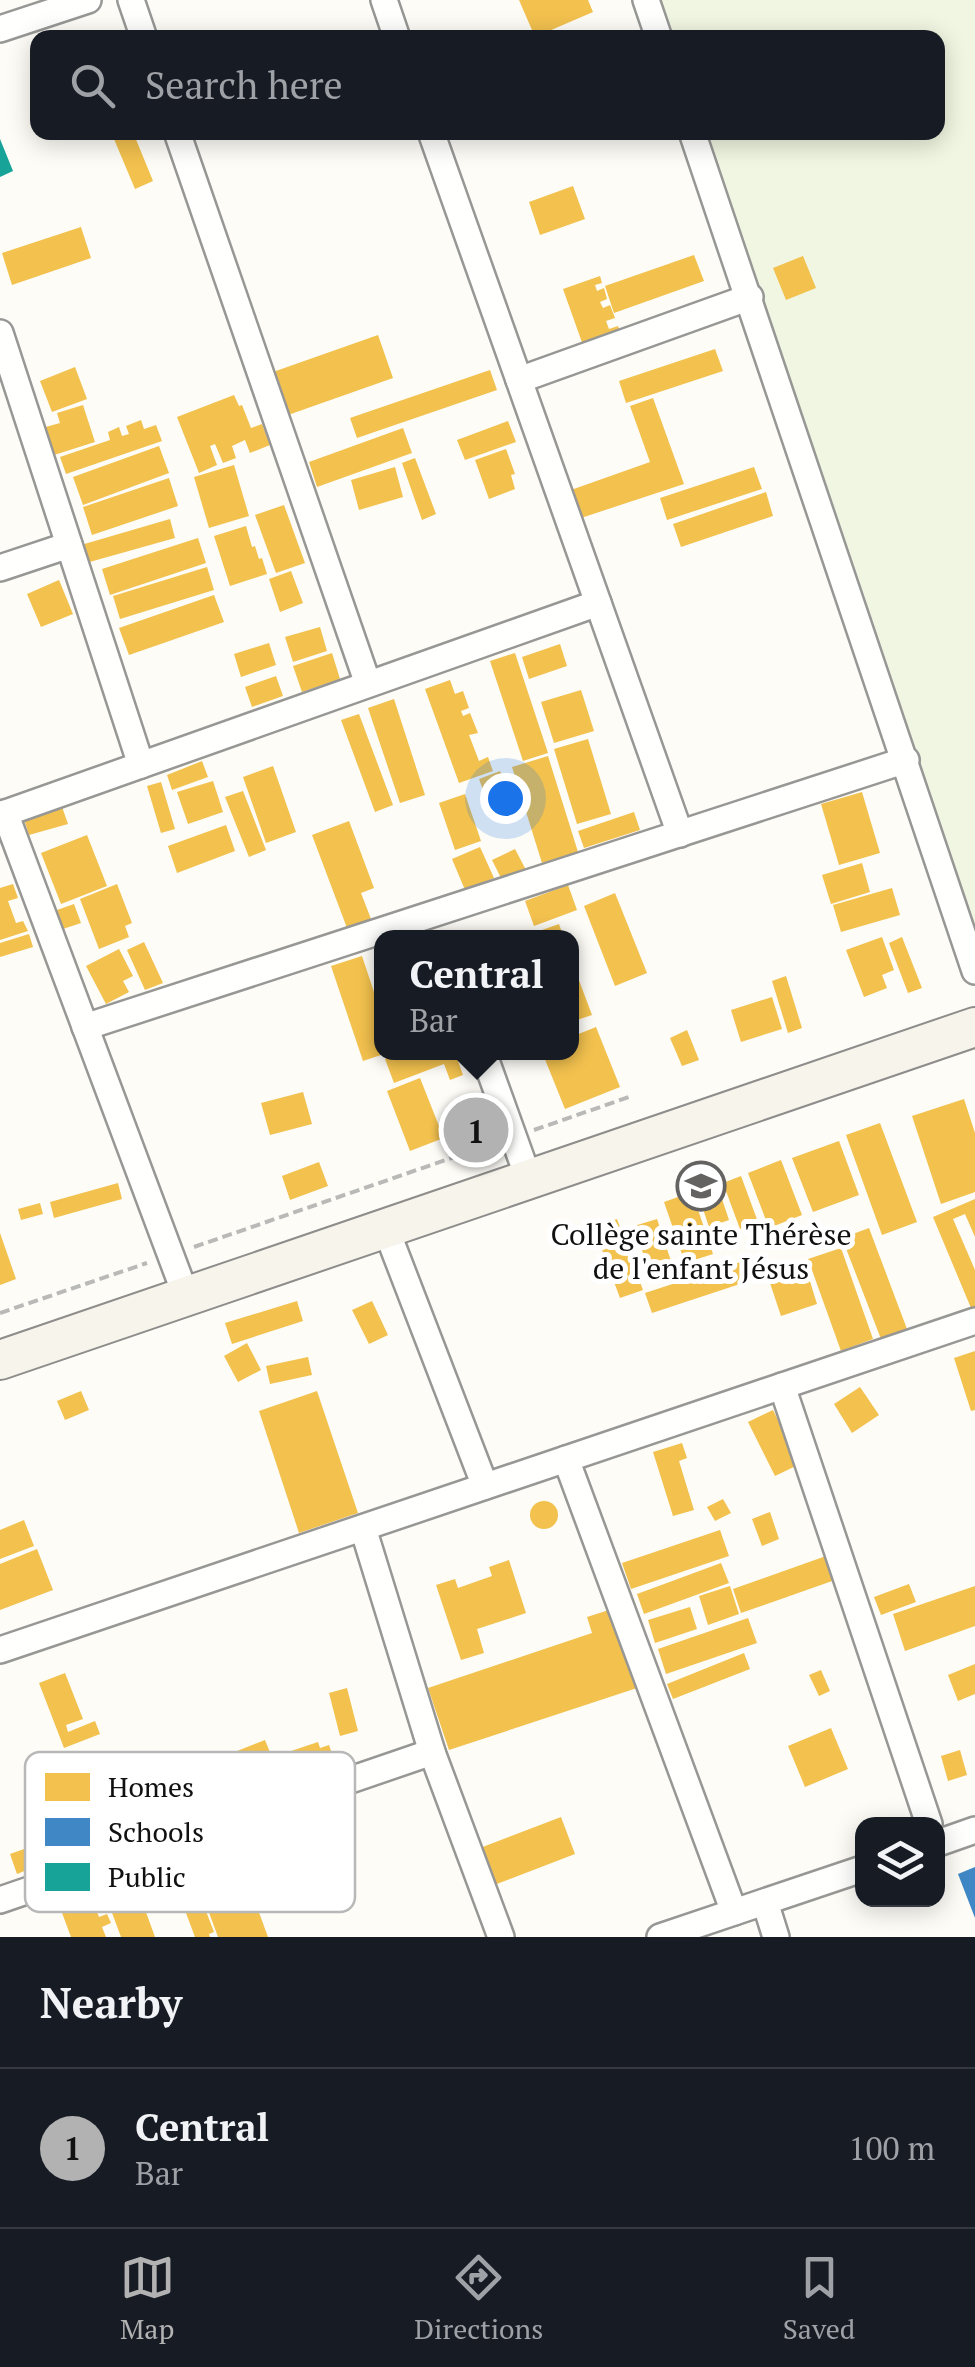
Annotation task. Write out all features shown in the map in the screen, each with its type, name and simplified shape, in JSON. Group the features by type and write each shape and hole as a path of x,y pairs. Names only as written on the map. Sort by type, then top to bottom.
{"street":[{"path":"0,29 88,0"},
{"path":"131,0 141,30"},
{"path":"384,0 394,30"},
{"path":"646,0 656,30"},
{"path":"180,140 368,684"},
{"path":"434,140 680,834"},
{"path":"695,140 975,972"},
{"path":"519,380 750,297"},
{"path":"0,333 141,765"},
{"path":"0,568 70,545"},
{"path":"186,1296 2,814 598,602"},
{"path":"439,925 680,834 906,760"},
{"path":"85,1026 374,944"},
{"path":"0,1360 975,1027"},
{"path":"486,1060 530,1180"},
{"path":"386,1228 486,1486"},
{"path":"0,1650 975,1320"},
{"path":"782,1386 927,1817"},
{"path":"566,1459 734,1912"},
{"path":"363,1528 432,1752 501,1937"},
{"path":"355,1778 432,1752"},
{"path":"945,1841 975,1830"},
{"path":"660,1937 855,1870"},
{"path":"0,1900 25,1891"},
{"path":"765,1902 776,1937"}],"path":[{"path":"0,1313 629,1096"}],"green space":[{"path":"658,0 975,0 975,940 705,140 945,140 945,30 669,30"}],"building: Homes":[{"path":"519,0 588,0 593,12 551,30 532,30"},
{"path":"114,140 136,140 153,181 135,189"},
{"path":"573,186 585,219 540,235 529,202"},
{"path":"81,227 91,258 12,285 2,253"},
{"path":"694,255 704,281 614,313 605,286"},
{"path":"803,256 816,288 786,300 773,268"},
{"path":"600,276 602,283 595,285 597,291 604,288 607,299 600,302 603,308 610,305 615,318 606,321 609,329 618,326 621,334 584,348 563,289"},
{"path":"378,335 393,378 288,415 273,372"},
{"path":"715,349 723,371 626,403 619,381"},
{"path":"75,367 87,399 52,412 40,381"},
{"path":"490,370 497,390 357,438 350,418"},
{"path":"234,395 251,428 262,424 270,445 250,453 245,440 232,446 236,458 223,463 215,444 210,446 217,465 199,473 177,417"},
{"path":"653,398 684,484 581,518 571,490 650,462 630,406"},
{"path":"83,405 95,442 51,456 42,428 60,423 57,413"},
{"path":"141,420 144,429 156,425 162,441 66,474 60,457 110,440 108,432 119,427 122,436 129,434 126,426"},
{"path":"508,421 516,442 465,460 457,440"},
{"path":"403,428 412,453 317,487 309,462"},
{"path":"159,446 169,473 83,505 73,477"},
{"path":"506,449 515,474 511,475 515,489 489,499 475,460"},
{"path":"415,458 436,514 422,520 402,463"},
{"path":"234,465 249,516 209,528 194,477"},
{"path":"395,467 403,497 359,510 351,480"},
{"path":"754,467 762,489 667,520 660,498"},
{"path":"169,478 178,506 92,535 83,507"},
{"path":"766,492 773,516 681,547 673,524"},
{"path":"284,505 305,563 276,573 255,515"},
{"path":"170,519 175,538 86,563 81,545"},
{"path":"246,526 267,574 230,586 214,536"},
{"path":"198,538 206,563 110,595 102,569"},
{"path":"207,567 214,590 120,619 113,596"},
{"path":"291,571 303,603 280,612 269,579"},
{"path":"59,580 73,614 41,627 27,594"},
{"path":"214,595 224,622 129,655 119,628"},
{"path":"320,627 327,651 293,662 285,637"},
{"path":"269,643 276,665 241,677 234,654"},
{"path":"560,644 567,666 529,679 522,657"},
{"path":"332,653 340,679 302,692 293,666"},
{"path":"515,653 548,753 523,761 490,661"},
{"path":"276,676 283,696 252,707 245,687"},
{"path":"450,680 455,694 463,691 469,708 461,711 463,716 470,713 478,733 469,735 479,761 488,757 493,771 459,783 425,689"},
{"path":"581,690 594,731 554,743 541,702"},
{"path":"394,699 425,795 400,803 368,708"},
{"path":"359,714 393,805 375,812 341,720"},
{"path":"588,739 611,814 577,824 554,749"},
{"path":"548,756 578,852 542,863 512,767"},
{"path":"202,761 208,777 172,790 167,775"},
{"path":"273,766 296,832 266,843 243,777"},
{"path":"500,771 507,786 485,795 479,779"},
{"path":"213,781 223,812 188,824 177,792"},
{"path":"161,782 175,829 161,833 147,786"},
{"path":"243,791 266,850 249,857 225,797"},
{"path":"862,792 880,853 839,865 821,804"},
{"path":"465,794 481,841 455,850 439,803"},
{"path":"61,804 68,824 29,835 23,816"},
{"path":"634,812 640,830 584,848 578,831"},
{"path":"349,821 374,888 361,893 371,919 347,928 312,835"},
{"path":"226,825 235,851 177,873 168,846"},
{"path":"87,835 107,886 61,904 41,853"},
{"path":"480,847 494,878 465,890 452,859"},
{"path":"515,849 526,870 503,882 492,860"},
{"path":"862,863 870,892 831,904 822,875"},
{"path":"13,884 18,898 8,901 16,923 23,921 28,931 0,940 0,888"},
{"path":"117,884 132,923 125,926 129,937 99,949 80,899"},
{"path":"568,885 577,910 534,926 525,901"},
{"path":"892,888 900,915 841,932 833,905"},
{"path":"615,893 647,973 615,986 584,906"},
{"path":"74,904 81,923 63,929 57,910"},
{"path":"29,934 33,947 0,957 0,943"},
{"path":"882,937 894,970 882,975 887,988 864,997 846,950"},
{"path":"902,937 922,988 908,993 889,943"},
{"path":"144,942 163,983 145,990 127,950"},
{"path":"119,949 133,976 123,981 129,992 106,1004 86,966"},
{"path":"362,956 374,992 374,1057 363,1061 331,966"},
{"path":"786,976 802,1028 788,1033 772,981"},
{"path":"579,980 592,1015 579,1019"},
{"path":"772,997 782,1029 741,1042 731,1010"},
{"path":"596,1027 620,1087 565,1109 545,1060 579,1060 579,1034"},
{"path":"687,1030 699,1060 682,1066 670,1038"},
{"path":"385,1060 458,1060 463,1075 450,1080 444,1064 394,1083"},
{"path":"420,1078 439,1126 449,1123 454,1134 410,1151 387,1091"},
{"path":"303,1092 312,1124 270,1135 261,1103"},
{"path":"964,1099 975,1133 975,1192 941,1204 912,1116"},
{"path":"880,1123 917,1222 882,1235 846,1135"},
{"path":"839,1141 859,1195 813,1212 792,1158"},
{"path":"781,1160 802,1215 769,1228 748,1173"},
{"path":"319,1162 328,1186 290,1200 282,1176"},
{"path":"741,1176 758,1222 740,1229 723,1183"},
{"path":"118,1183 122,1199 54,1218 50,1202"},
{"path":"718,1187 729,1220 709,1227 698,1194"},
{"path":"692,1192 713,1254 685,1263 664,1202"},
{"path":"975,1199 975,1237 965,1214 953,1219 975,1270 975,1307 971,1308 933,1217"},
{"path":"40,1203 43,1214 21,1220 18,1209"},
{"path":"617,1219 621,1230 631,1226 637,1243 627,1247 643,1290 620,1298 594,1228"},
{"path":"657,1219 673,1267 650,1274 634,1226"},
{"path":"869,1228 907,1329 881,1339 842,1238"},
{"path":"0,1233 16,1279 0,1285"},
{"path":"841,1248 873,1339 841,1351 808,1259"},
{"path":"740,1262 746,1282 652,1313 645,1293"},
{"path":"804,1262 817,1304 781,1316 767,1274"},
{"path":"297,1301 303,1321 232,1344 225,1323"},
{"path":"372,1301 388,1335 369,1344 352,1310"},
{"path":"247,1343 261,1370 238,1382 224,1356"},
{"path":"975,1351 975,1410 971,1411 954,1358"},
{"path":"308,1357 312,1375 270,1384 266,1366"},
{"path":"860,1387 879,1415 852,1433 834,1404"},
{"path":"81,1391 89,1410 65,1420 57,1401"},
{"path":"317,1391 358,1513 299,1533 259,1411"},
{"path":"773,1410 800,1464 775,1476 748,1422"},
{"path":"682,1443 687,1458 679,1461 694,1510 673,1516 653,1452"},
{"path":"723,1499 731,1513 715,1521 707,1507"},
{"path":"544,1501 554,1505 558,1515 554,1525 544,1529 534,1525 530,1515 534,1505"},
{"path":"770,1512 779,1539 762,1546 752,1519"},
{"path":"24,1520 34,1546 0,1559 0,1530"},
{"path":"720,1530 729,1556 631,1589 622,1563"},
{"path":"37,1549 53,1590 0,1610 0,1564"},
{"path":"826,1556 835,1580 741,1613 733,1589"},
{"path":"509,1560 526,1613 477,1629 484,1653 461,1660 436,1585 455,1579 458,1588 492,1576 489,1567"},
{"path":"721,1563 729,1583 644,1614 637,1594"},
{"path":"909,1584 916,1602 881,1615 874,1597"},
{"path":"730,1586 739,1614 708,1625 699,1596"},
{"path":"975,1586 975,1626 905,1651 893,1614"},
{"path":"690,1607 697,1629 655,1643 648,1620"},
{"path":"612,1609 637,1688 449,1750 428,1688 592,1633 587,1617"},
{"path":"748,1618 757,1643 666,1674 658,1649"},
{"path":"744,1653 750,1669 673,1699 667,1684"},
{"path":"975,1664 975,1694 958,1701 948,1675"},
{"path":"821,1670 830,1691 819,1696 809,1675"},
{"path":"65,1673 83,1719 66,1725 68,1732 95,1721 100,1734 64,1748 39,1683"},
{"path":"347,1688 358,1731 340,1736 329,1693"},
{"path":"831,1728 848,1769 805,1787 788,1746"},
{"path":"265,1740 270,1752 237,1752"},
{"path":"318,1742 320,1748 329,1745 331,1752 288,1752"},
{"path":"960,1750 967,1775 948,1781 941,1756"},
{"path":"561,1817 575,1854 494,1885 480,1848"},
{"path":"24,1849 25,1871 17,1874 10,1854"},
{"path":"62,1912 97,1912 99,1917 107,1914 111,1923 102,1927 106,1937 71,1937"},
{"path":"112,1912 146,1912 155,1937 121,1937"},
{"path":"186,1912 206,1912 214,1932 210,1937 195,1937"},
{"path":"209,1912 259,1912 268,1937 218,1937"}],"building: Schools":[{"path":"975,1867 975,1918 958,1874"}],"building: Public":[{"path":"0,139 13,171 0,177"}],"place":[{"name":"Central","path":"476,1130"},
{"name":"Collège sainte Thérèse de l'enfant Jésus","path":"701,1186"}]}
